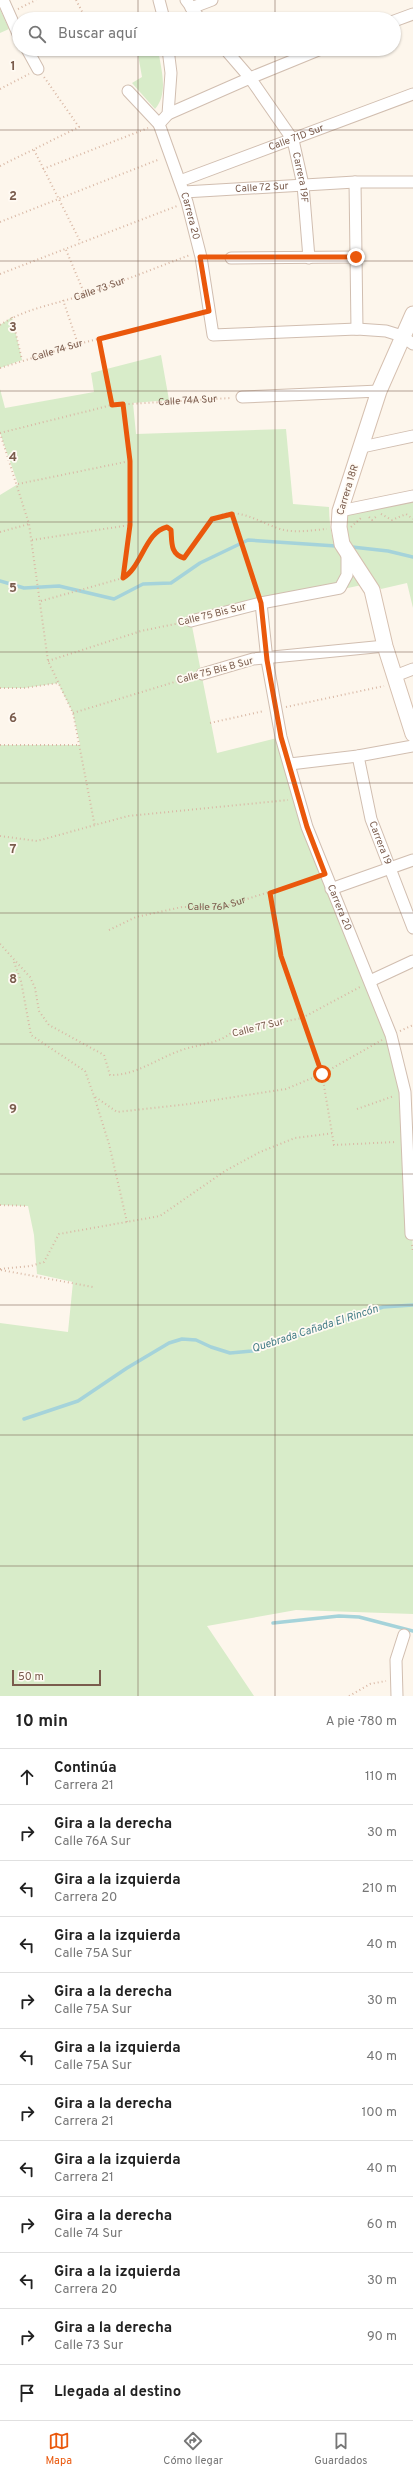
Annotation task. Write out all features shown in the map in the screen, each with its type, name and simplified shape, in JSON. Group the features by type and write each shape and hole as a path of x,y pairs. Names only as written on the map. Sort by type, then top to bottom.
{"street":[{"path":"3,0 12,21"},
{"path":"160,0 163,12"},
{"path":"194,12 188,4 212,0"},
{"path":"401,18 413,14"},
{"path":"31,56 38,69"},
{"path":"168,114 171,73 169,56"},
{"name":"Carrera 19F","path":"231,56 250,78 293,140 303,185 309,258"},
{"path":"159,124 168,114 304,56"},
{"name":"Carrera 20","path":"128,91 159,124 171,155 185,197 199,251 213,335 357,329"},
{"name":"Calle 71D Sur","path":"180,181 413,94"},
{"path":"355,182 357,329 386,331 407,340"},
{"name":"Calle 72 Sur","path":"185,197 303,185 355,182 413,182"},
{"path":"231,258 356,257"},
{"name":"Carrera 18R","path":"413,314 407,340 379,391 340,511 339,527 340,535 347,552 372,590 385,646 413,734"},
{"path":"242,397 379,391"},
{"path":"362,447 413,436"},
{"path":"340,511 413,496"},
{"name":"Calle 75 Bis Sur","path":"191,621 261,603 340,588 345,583 347,575 347,552"},
{"name":"Carrera 20","path":"261,603 267,660 281,737 300,798 307,827 391,1035 405,1092 412,1234"},
{"name":"Calle 75 Bis B Sur","path":"202,674 253,660 267,660 385,646"},
{"path":"396,680 413,669"},
{"path":"290,764 358,756 413,746"},
{"name":"Carrera 19","path":"358,756 371,819 388,868 413,928"},
{"path":"331,889 413,860"},
{"path":"370,981 413,961"},
{"path":"397,1696 395,1680 396,1660 404,1635"}],"path":[{"path":"8,13 36,0"},
{"path":"76,0 82,12"},
{"path":"0,89 38,69 79,127 0,166"},
{"path":"43,169 159,124"},
{"path":"34,150 81,243"},
{"path":"0,222 171,155"},
{"path":"0,274 81,243 185,197"},
{"path":"66,249 85,295"},
{"name":"Calle 73 Sur","path":"0,325 12,317 63,300 85,295 199,251"},
{"path":"63,300 78,344"},
{"name":"Calle 74 Sur","path":"0,368 78,344 209,311"},
{"path":"12,317 22,360"},
{"path":"99,339 112,405"},
{"name":"Calle 74A Sur","path":"0,433 112,405 242,397"},
{"path":"123,404 130,461 130,525 123,578"},
{"path":"0,433 18,484 29,524 41,601 48,661 73,713 95,827"},
{"path":"0,443 4,441"},
{"path":"18,484 130,461"},
{"path":"232,514 261,603"},
{"path":"41,601 123,578 131,573 155,533 161,528 167,527 171,530 173,551 176,556 184,558 212,519 232,514 240,514 261,520 284,530 301,531 355,526 366,516 372,520 382,514 392,520 406,514 413,519"},
{"path":"0,532 29,524"},
{"path":"32,540 130,525"},
{"name":"Calle 75 Bis Sur","path":"48,661 141,631 191,621"},
{"name":"Calle 75 Bis B Sur","path":"73,713 202,674"},
{"path":"210,723 276,709 396,680"},
{"path":"0,688 24,688 58,683"},
{"path":"0,745 80,745"},
{"path":"0,836 37,841 95,827 128,816 255,805 300,798"},
{"name":"Calle 76A Sur","path":"109,930 136,917 182,907 222,907 270,893 325,874"},
{"path":"270,893 281,956 322,1074 334,1133 334,1145 408,1141"},
{"path":"0,944 13,961 21,981 31,1035 85,1071 109,1144 113,1168 127,1222"},
{"name":"Calle 77 Sur","path":"13,961 30,977 35,988 39,1011 49,1025 104,1055 110,1075 121,1075 180,1050 222,1040 231,1033 243,1034 252,1028 302,1018 370,981"},
{"path":"94,1096 117,1112 136,1111 286,1089 322,1074 391,1035"},
{"path":"357,1109 405,1092"},
{"path":"0,1269 31,1266 44,1262 59,1234 160,1216 225,1171 260,1152 295,1138 334,1133"},
{"path":"0,1205 28,1206"},
{"path":"0,1269 93,1286"},
{"path":"349,1696 370,1684 395,1680"}],"green space":[{"path":"0,9 9,29 0,33"},
{"path":"138,56 159,56 163,88 162,96 155,109 132,83 142,77"},
{"path":"12,317 22,360 0,368 0,325"},
{"path":"161,355 169,400 133,403 136,434 286,429 293,504 329,507 331,533 334,542 342,557 362,585 191,621 217,753 281,737 307,827 370,981 405,1092 413,1252 413,1614 296,1610 207,1626 254,1696 0,1696 0,1323 68,1332 73,1282 37,1274 34,1235 28,1206 0,1205 0,745 80,745 73,713 58,683 24,688 0,688 0,495 18,484 0,433 0,389 5,408 94,392 91,373"},
{"path":"413,500 413,608 407,583 381,589 356,555 344,532 346,514"}],"waterway":[{"path":"0,581 24,588 59,586 114,599 143,584 171,583 200,563 248,540 336,546"},
{"path":"352,547 388,551 413,557"},
{"name":"Quebrada Cañada El Rincón","path":"24,1419 78,1401 127,1368 169,1343 182,1339 196,1340 230,1353 252,1351 383,1307 413,1305"},
{"path":"273,1623 339,1616 359,1617 413,1631"}],"route":[{"path":"322,1074 281,956 275,929 270,893 325,874 307,827 281,737 274,689 267,660 261,603 232,514 224,514 212,519 184,558 176,556 173,551 171,530 167,527 161,528 155,533 131,573 123,578 130,525 130,461 123,404 112,405 99,339 209,311 200,257 356,257"}]}
